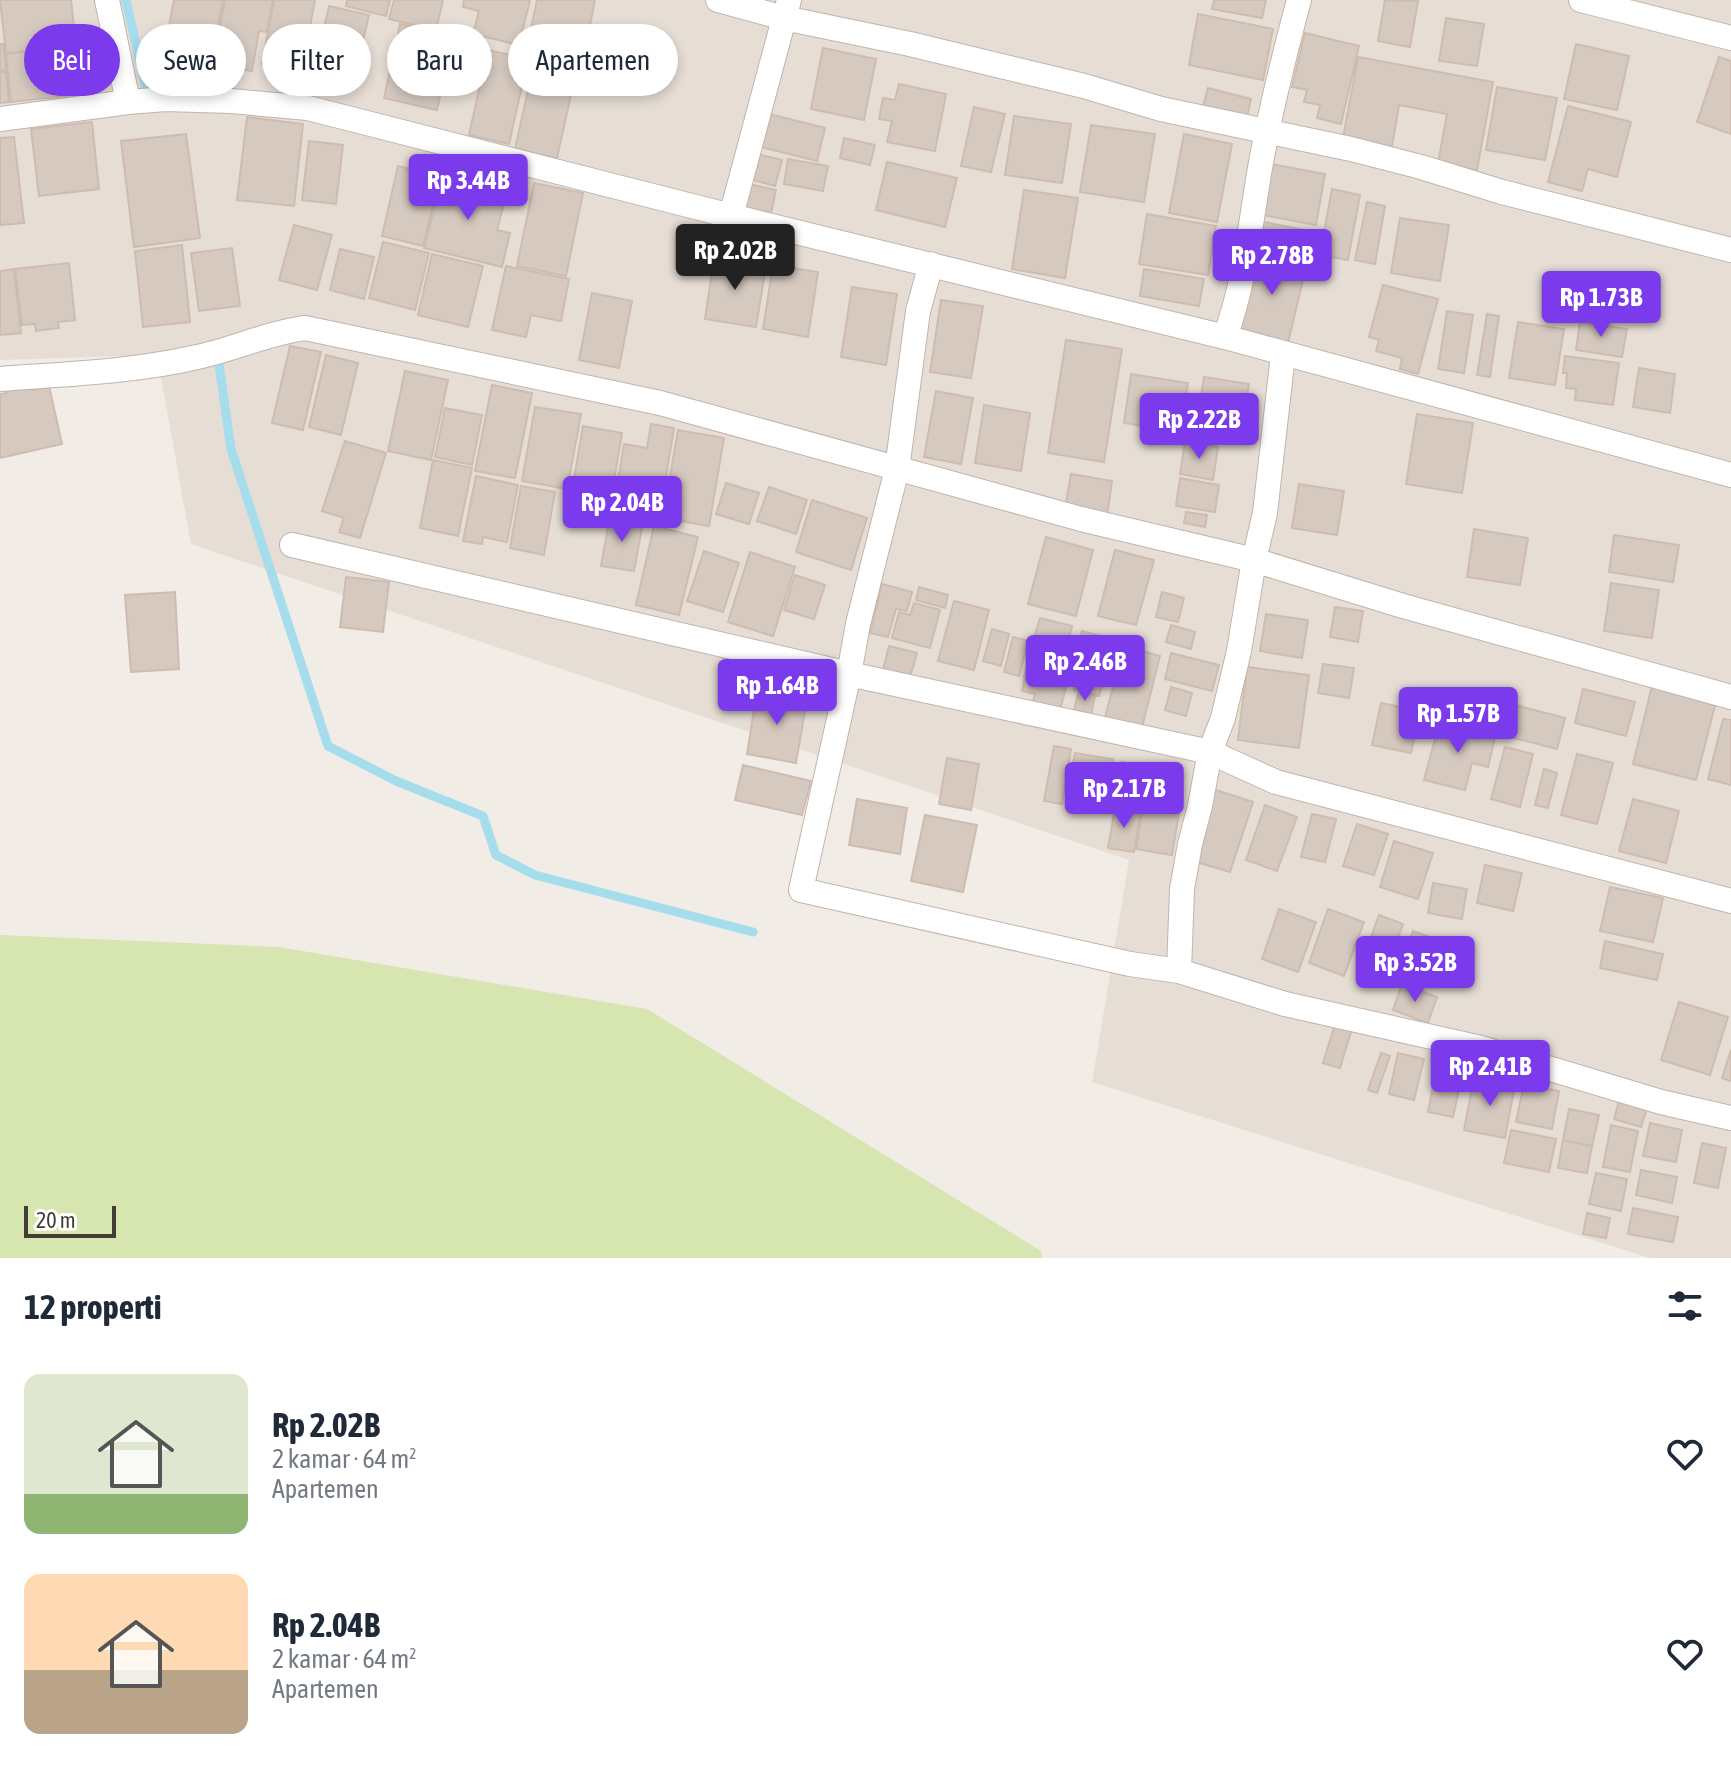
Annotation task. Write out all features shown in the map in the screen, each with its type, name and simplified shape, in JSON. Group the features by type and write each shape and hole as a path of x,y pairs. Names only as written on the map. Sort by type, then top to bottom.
{"street":[{"path":"107,0 128,102"},
{"path":"718,0 786,9 1161,109 1268,130 1421,167 1502,192 1731,250"},
{"path":"1225,337 1246,263 1268,130 1299,0"},
{"path":"1581,0 1731,38"},
{"path":"731,216 786,9"},
{"path":"0,119 166,99 308,108 1225,337 1731,475"},
{"path":"931,264 918,311 897,469 858,624 801,890 1130,964 1179,971 1285,1004 1481,1048 1661,1102 1731,1118"},
{"path":"0,379 90,373 195,358 277,331 305,328 660,403 1081,519 1254,560 1403,606 1731,697"},
{"path":"1179,971 1182,889 1210,752 1223,718 1265,513 1283,355"},
{"path":"292,545 849,674 1210,752 1276,782 1731,901"}],"shaded area":[{"path":"0,0 1731,0 1731,1258 1650,1258 1092,1082 1129,860 191,544 157,355 0,360"}],"green space":[{"path":"0,935 279,947 647,1009 1041,1251 1042,1258 0,1258"}],"building":[{"path":"0,0 71,0 74,24 24,24 24,51 6,53"},
{"path":"174,0 223,0 218,24 169,24"},
{"path":"225,0 273,0 268,24 262,24 262,31 259,31 252,71 246,70 246,24 220,24"},
{"path":"274,0 315,0 311,24 270,24"},
{"path":"347,0 390,0 386,16 346,6"},
{"path":"394,0 443,0 437,24 410,24 389,19"},
{"path":"464,0 530,0 524,24 508,24 508,42 492,39 492,24 476,24 479,11 463,7"},
{"path":"537,0 595,0 590,24 532,24"},
{"path":"1214,0 1266,0 1262,18 1212,9"},
{"path":"1385,0 1418,1 1410,47 1378,41"},
{"path":"329,6 369,15 367,24 325,24"},
{"path":"1198,14 1273,29 1263,80 1189,65"},
{"path":"1446,18 1484,24 1477,66 1439,61"},
{"path":"1305,33 1359,46 1341,124 1317,118 1320,105 1304,102 1307,90 1292,87"},
{"path":"0,44 3,44 6,70 0,71"},
{"path":"1576,44 1629,56 1617,110 1564,99"},
{"path":"823,48 876,59 864,120 811,109"},
{"path":"492,51 508,54 508,96 520,96 509,144 469,135 478,96 492,96"},
{"path":"24,52 24,96 65,96 11,102 6,54"},
{"path":"1358,57 1493,82 1477,170 1438,163 1447,114 1399,105 1391,152 1342,143"},
{"path":"1719,57 1731,61 1731,134 1697,122"},
{"path":"0,72 6,72 9,102 0,103"},
{"path":"387,84 387,96 440,96 437,110 384,98"},
{"path":"899,84 946,94 935,151 887,142 892,121 879,119 883,98 895,100"},
{"path":"1497,87 1557,98 1545,160 1486,150"},
{"path":"1208,88 1251,99 1246,121 1202,110"},
{"path":"527,96 571,96 557,158 515,149"},
{"path":"1568,106 1631,122 1617,177 1588,169 1582,191 1548,182"},
{"path":"974,107 1005,114 991,172 961,166"},
{"path":"765,113 825,128 817,161 757,146"},
{"path":"1014,116 1071,124 1062,183 1005,175"},
{"path":"247,117 303,124 294,206 237,200"},
{"path":"92,122 99,189 39,196 31,129"},
{"path":"1091,125 1155,134 1144,202 1080,192"},
{"path":"186,134 200,238 134,247 121,141"},
{"path":"1184,134 1232,144 1217,222 1169,213"},
{"path":"14,137 24,223 0,225 0,138"},
{"path":"844,138 875,145 870,165 840,158"},
{"path":"309,141 343,145 336,204 302,200"},
{"path":"757,154 782,160 775,186 750,179"},
{"path":"788,159 828,166 823,191 784,184"},
{"path":"887,162 957,178 945,227 876,210"},
{"path":"1266,163 1325,174 1316,225 1257,214"},
{"path":"398,166 440,176 423,246 382,236"},
{"path":"443,175 507,192 497,230 510,233 502,267 424,248"},
{"path":"534,183 583,193 566,276 517,266"},
{"path":"744,183 776,190 771,213 739,206"},
{"path":"1332,189 1360,195 1348,260 1320,255"},
{"path":"1024,190 1078,198 1065,278 1012,269"},
{"path":"1367,202 1385,206 1375,264 1355,260"},
{"path":"1147,214 1216,226 1208,275 1139,264"},
{"path":"1400,218 1449,225 1440,281 1391,273"},
{"path":"1255,220 1308,231 1304,251 1251,241"},
{"path":"294,225 332,235 317,290 279,280"},
{"path":"383,242 429,253 415,310 369,298"},
{"path":"182,245 190,322 143,327 135,251"},
{"path":"232,248 240,306 199,311 191,253"},
{"path":"340,249 374,257 364,299 330,290"},
{"path":"1256,251 1307,263 1288,343 1236,330"},
{"path":"432,254 483,266 468,327 418,315"},
{"path":"714,258 766,266 756,327 705,319"},
{"path":"69,263 75,320 58,322 59,328 36,331 35,324 22,325 15,269"},
{"path":"773,265 818,272 808,337 763,329"},
{"path":"506,266 569,279 561,321 531,315 526,337 492,330"},
{"path":"14,269 21,333 0,335 0,271"},
{"path":"1144,269 1204,279 1199,306 1140,296"},
{"path":"1383,285 1438,299 1418,374 1400,369 1402,358 1376,351 1379,340 1369,337"},
{"path":"852,287 897,294 886,365 841,357"},
{"path":"592,293 632,301 619,368 579,360"},
{"path":"941,300 983,306 971,378 930,372"},
{"path":"1447,311 1473,315 1464,373 1438,369"},
{"path":"1487,314 1499,316 1490,377 1477,375"},
{"path":"1518,322 1564,329 1555,385 1509,378"},
{"path":"1580,322 1627,329 1622,357 1576,350"},
{"path":"1066,340 1122,349 1104,462 1048,453"},
{"path":"290,346 321,352 303,430 272,423"},
{"path":"326,355 358,363 341,435 309,427"},
{"path":"1565,356 1619,363 1613,405 1575,400 1576,389 1566,388 1567,373 1563,373"},
{"path":"1639,368 1675,374 1670,413 1633,407"},
{"path":"405,371 448,380 431,460 388,451"},
{"path":"1131,374 1188,383 1180,432 1124,423"},
{"path":"1204,377 1249,384 1242,424 1198,417"},
{"path":"29,379 32,390 49,386 62,444 0,458 0,394 7,393 5,385"},
{"path":"492,385 532,393 515,478 475,471"},
{"path":"936,391 973,398 961,464 924,457"},
{"path":"984,405 1030,413 1021,471 975,463"},
{"path":"535,407 581,414 567,489 522,481"},
{"path":"445,408 482,415 472,465 435,457"},
{"path":"1417,414 1473,423 1462,493 1406,484"},
{"path":"651,424 674,428 661,507 615,499 624,444 647,448"},
{"path":"583,426 622,433 611,498 572,491"},
{"path":"678,430 724,438 709,526 663,518"},
{"path":"345,441 386,453 360,538 339,532 344,518 322,511"},
{"path":"1185,442 1218,447 1213,480 1180,474"},
{"path":"433,460 472,468 458,536 420,528"},
{"path":"1071,474 1112,481 1107,516 1065,509"},
{"path":"476,476 518,485 507,542 483,537 482,544 463,541"},
{"path":"1180,478 1219,485 1215,512 1176,506"},
{"path":"726,483 759,493 749,524 716,514"},
{"path":"1299,484 1344,491 1337,535 1292,528"},
{"path":"521,486 555,492 544,555 510,548"},
{"path":"769,487 807,500 796,534 757,521"},
{"path":"812,500 867,518 851,570 796,552"},
{"path":"1186,512 1207,515 1205,527 1184,523"},
{"path":"610,516 643,522 634,571 601,566"},
{"path":"654,526 698,537 679,615 636,605"},
{"path":"1474,529 1528,538 1520,585 1467,577"},
{"path":"1614,535 1679,545 1673,582 1609,572"},
{"path":"1046,537 1093,550 1076,616 1028,604"},
{"path":"1115,550 1154,560 1136,625 1098,616"},
{"path":"704,551 739,563 723,612 687,601"},
{"path":"750,552 795,567 773,636 728,622"},
{"path":"795,575 825,585 814,619 784,610"},
{"path":"346,577 389,582 383,632 340,627"},
{"path":"1611,583 1659,590 1652,638 1604,631"},
{"path":"882,584 912,592 907,611 896,609 888,637 870,633"},
{"path":"919,587 948,595 945,608 916,600"},
{"path":"175,592 179,669 131,672 125,595"},
{"path":"1162,592 1184,598 1178,622 1156,617"},
{"path":"954,601 989,610 974,670 938,661"},
{"path":"914,603 940,610 930,648 892,638 899,612 910,615"},
{"path":"1335,607 1363,611 1358,642 1330,637"},
{"path":"1266,614 1308,620 1302,658 1260,651"},
{"path":"1040,618 1072,626 1064,658 1031,649"},
{"path":"1171,625 1195,632 1191,649 1166,642"},
{"path":"992,629 1009,634 1001,666 983,661"},
{"path":"1082,631 1115,640 1108,666 1075,658"},
{"path":"1013,637 1028,641 1019,676 1004,672"},
{"path":"889,646 917,653 910,677 883,670"},
{"path":"1124,646 1160,656 1142,727 1105,717"},
{"path":"1031,649 1073,660 1066,688 1024,677"},
{"path":"1171,653 1219,665 1212,691 1165,679"},
{"path":"1323,664 1354,668 1349,698 1318,693"},
{"path":"1080,665 1106,671 1099,696 1074,690"},
{"path":"1247,667 1309,675 1299,748 1238,740"},
{"path":"1025,678 1066,688 1059,714 1031,707 1035,694 1022,691"},
{"path":"1652,686 1716,702 1696,780 1633,764"},
{"path":"1171,687 1192,693 1186,716 1165,710"},
{"path":"1583,689 1635,702 1626,736 1575,723"},
{"path":"757,691 807,699 796,763 747,754"},
{"path":"1079,691 1095,695 1091,715 1074,710"},
{"path":"1381,703 1420,711 1411,753 1372,745"},
{"path":"1511,704 1565,718 1557,749 1503,735"},
{"path":"1723,719 1731,720 1731,785 1708,779"},
{"path":"1439,724 1455,728 1456,724 1496,734 1488,767 1472,763 1465,790 1424,780"},
{"path":"1054,746 1071,749 1062,804 1044,801"},
{"path":"1505,747 1533,754 1520,807 1491,799"},
{"path":"1075,753 1113,759 1105,805 1067,799"},
{"path":"1577,754 1613,763 1597,824 1561,815"},
{"path":"947,758 979,764 971,810 939,804"},
{"path":"1122,762 1148,767 1141,810 1114,805"},
{"path":"743,765 811,781 802,815 735,800"},
{"path":"1544,769 1557,773 1548,808 1535,805"},
{"path":"1146,789 1182,795 1172,855 1136,849"},
{"path":"1216,790 1253,802 1230,872 1193,861"},
{"path":"857,799 907,808 900,854 849,845"},
{"path":"1633,799 1679,811 1666,863 1619,851"},
{"path":"1265,805 1297,817 1277,871 1246,860"},
{"path":"1115,808 1141,812 1134,852 1108,848"},
{"path":"1312,814 1336,819 1325,862 1301,857"},
{"path":"925,815 977,825 963,892 911,881"},
{"path":"1357,824 1388,834 1374,875 1343,866"},
{"path":"1394,841 1433,853 1418,899 1380,887"},
{"path":"1485,865 1522,873 1513,911 1477,903"},
{"path":"1433,883 1467,889 1462,919 1428,913"},
{"path":"1610,887 1663,898 1653,942 1600,931"},
{"path":"1279,909 1316,922 1298,972 1262,959"},
{"path":"1328,909 1364,922 1344,976 1309,963"},
{"path":"1379,915 1403,924 1383,979 1359,971"},
{"path":"1413,931 1450,944 1435,988 1397,974"},
{"path":"1605,941 1663,954 1657,980 1600,968"},
{"path":"1402,984 1437,997 1428,1023 1393,1010"},
{"path":"1679,1002 1728,1017 1710,1075 1661,1060"},
{"path":"1335,1024 1352,1029 1340,1068 1323,1063"},
{"path":"1731,1050 1731,1081 1722,1078"},
{"path":"1381,1053 1390,1056 1377,1093 1368,1090"},
{"path":"1398,1053 1424,1059 1414,1100 1389,1094"},
{"path":"1438,1061 1464,1066 1453,1117 1428,1112"},
{"path":"1474,1078 1515,1085 1505,1138 1464,1130"},
{"path":"1524,1084 1559,1091 1552,1129 1516,1122"},
{"path":"1621,1094 1649,1102 1641,1127 1614,1119"},
{"path":"1569,1109 1599,1115 1592,1146 1563,1140"},
{"path":"1650,1123 1682,1130 1676,1162 1643,1156"},
{"path":"1611,1125 1638,1131 1630,1172 1603,1167"},
{"path":"1511,1130 1556,1139 1549,1172 1504,1163"},
{"path":"1563,1140 1592,1146 1587,1173 1558,1168"},
{"path":"1702,1143 1726,1148 1718,1188 1694,1183"},
{"path":"1641,1170 1677,1177 1672,1203 1636,1195"},
{"path":"1596,1173 1627,1179 1621,1211 1589,1204"},
{"path":"1633,1208 1678,1217 1673,1242 1628,1234"},
{"path":"1587,1213 1610,1218 1606,1238 1583,1234"}],"waterway":[{"path":"126,0 136,44"},
{"path":"218,357 231,449 328,746 396,781 483,816 496,855 535,875 753,932"}]}
